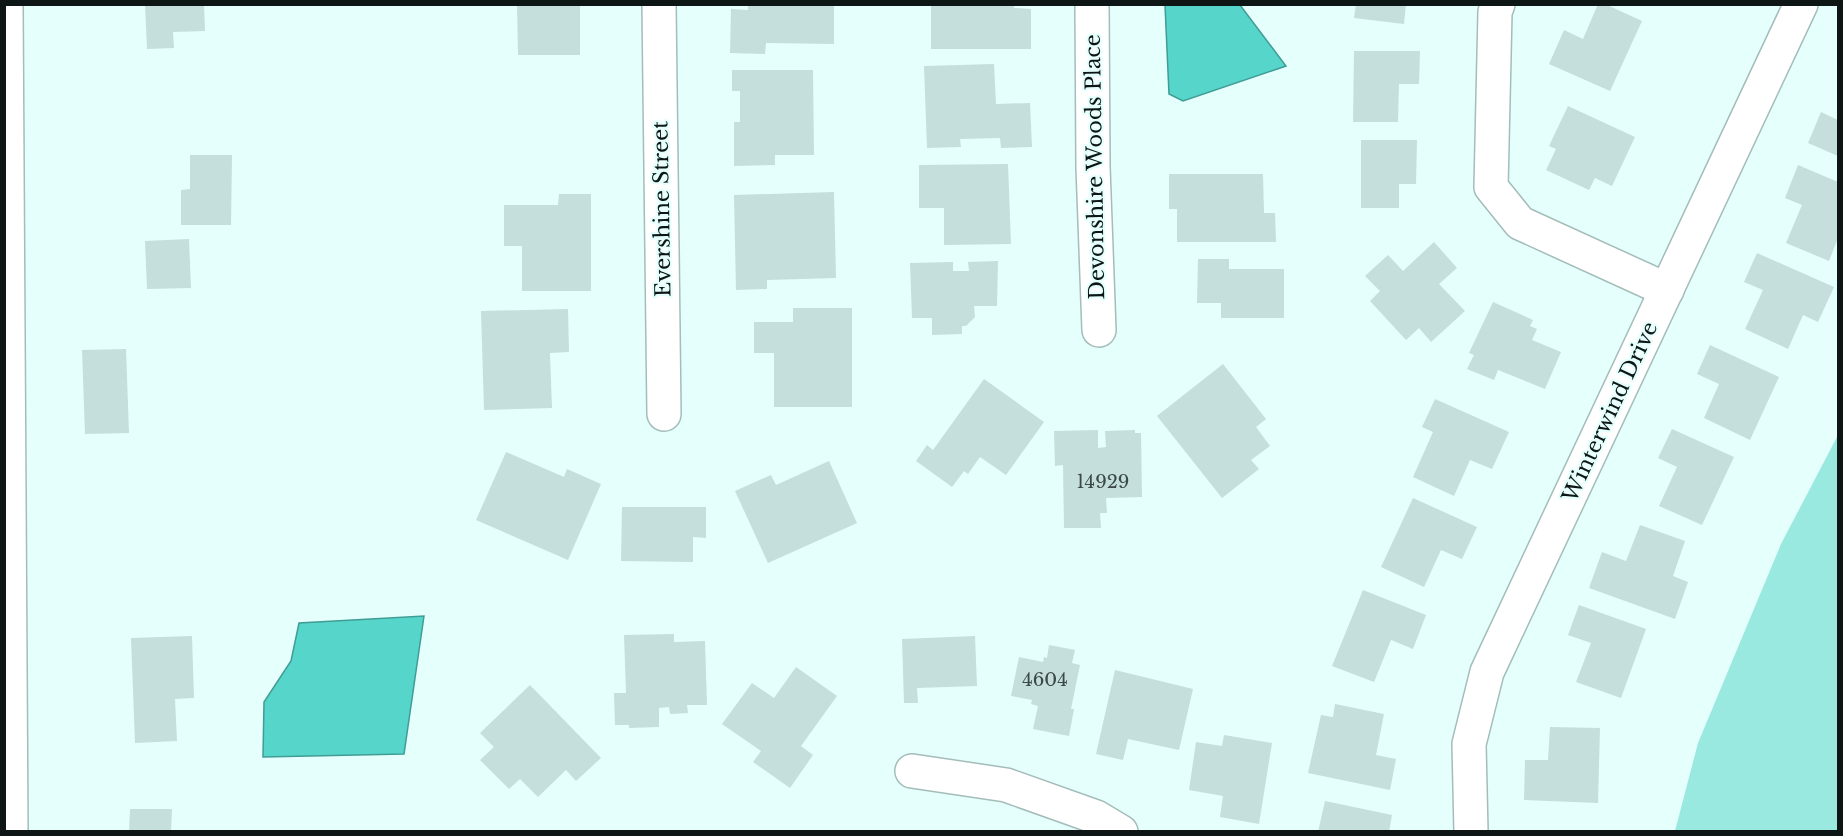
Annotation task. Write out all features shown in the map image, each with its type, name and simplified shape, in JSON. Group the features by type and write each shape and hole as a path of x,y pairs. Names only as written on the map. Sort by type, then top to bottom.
{"street":[{"path":"6,4 11,831"},
{"name":"Evershine Street","path":"659,4 664,414"},
{"name":"Devonshire Woods Place","path":"1092,4 1093,167 1099,330"},
{"path":"1498,4 1495,12 1491,187 1520,222 1667,290"},
{"name":"Winterwind Drive","path":"1471,831 1469,744 1487,672 1801,4"},
{"path":"912,771 1006,785 1096,817 1121,831"}],"shaded area":[{"path":"1165,5 1240,5 1286,66 1183,101 1169,94"},
{"path":"1838,435 1838,831 1675,831 1698,743 1781,544"},
{"path":"424,616 404,754 263,757 264,702 291,661 299,623"}],"building":[{"path":"145,4 204,4 205,31 173,32 174,48 147,49"},
{"path":"517,4 580,4 580,55 518,55"},
{"path":"1356,4 1406,4 1404,24 1354,18"},
{"path":"1598,4 1605,4 1642,21 1610,91 1549,64 1564,30 1583,39"},
{"path":"748,5 834,5 834,44 766,43 765,54 730,53 731,9 748,10"},
{"path":"931,5 1014,5 1014,8 1031,9 1031,49 931,49"},
{"path":"1354,51 1420,51 1419,84 1399,84 1398,122 1353,122"},
{"path":"994,64 996,104 1030,103 1032,147 1001,148 1000,138 960,139 961,147 927,148 924,66"},
{"path":"732,70 813,70 814,155 775,155 775,165 734,166 734,122 740,122 740,91 732,91"},
{"path":"1568,106 1635,137 1612,186 1595,178 1589,190 1546,170 1556,149 1549,146"},
{"path":"1821,112 1838,120 1838,156 1808,143"},
{"path":"1361,140 1417,140 1416,184 1399,184 1399,208 1361,208"},
{"path":"190,155 232,155 231,225 181,225 181,190 190,189"},
{"path":"1008,164 1011,244 944,245 944,208 919,208 919,165"},
{"path":"1798,165 1838,182 1838,238 1829,261 1786,243 1802,205 1785,198"},
{"path":"1169,174 1263,174 1264,213 1275,213 1276,242 1177,242 1177,209 1169,209"},
{"path":"834,192 836,278 767,280 767,289 736,290 734,195"},
{"path":"559,194 591,194 591,291 522,291 522,246 504,246 504,205 558,205"},
{"path":"189,239 191,288 147,289 145,241"},
{"path":"1434,242 1457,268 1439,284 1465,311 1431,342 1419,328 1406,340 1370,301 1380,291 1365,276 1388,255 1403,271"},
{"path":"1757,253 1834,287 1818,322 1803,315 1788,349 1745,329 1763,290 1744,282"},
{"path":"1198,259 1229,259 1229,269 1284,269 1284,318 1221,318 1221,303 1197,303"},
{"path":"998,261 997,306 974,306 975,317 966,326 962,326 962,334 932,335 932,318 912,318 910,263 953,262 953,271 969,271 968,262"},
{"path":"1493,302 1533,320 1530,326 1537,329 1532,340 1561,352 1545,389 1498,370 1494,380 1467,369 1474,355 1469,353"},
{"path":"793,308 852,308 852,407 774,407 774,353 754,353 754,322 793,322"},
{"path":"568,309 569,352 550,353 552,408 484,410 481,311"},
{"path":"1710,345 1779,377 1750,440 1704,418 1719,384 1697,374"},
{"path":"126,349 129,433 85,434 82,350"},
{"path":"1223,364 1266,419 1256,427 1270,446 1251,460 1259,469 1222,498 1157,416"},
{"path":"984,379 1044,422 1006,475 980,457 968,474 964,471 952,487 916,461 927,445 933,450"},
{"path":"1435,399 1509,432 1492,469 1470,460 1454,496 1413,477 1433,432 1422,427"},
{"path":"1672,429 1734,457 1702,525 1659,506 1677,467 1658,458"},
{"path":"1098,430 1098,448 1106,447 1105,431 1135,430 1135,433 1141,433 1142,497 1106,498 1107,513 1100,513 1101,528 1064,528 1063,465 1055,466 1054,431"},
{"path":"506,452 564,477 567,469 601,484 568,560 476,520"},
{"path":"829,461 857,523 768,563 735,491 771,475 776,485"},
{"path":"1413,498 1477,527 1462,559 1441,550 1424,587 1381,567"},
{"path":"622,507 706,507 706,538 693,537 693,562 621,561"},
{"path":"1640,525 1685,541 1673,576 1688,582 1675,619 1589,588 1602,552 1626,561"},
{"path":"1363,590 1426,615 1413,649 1391,640 1374,682 1332,666"},
{"path":"1579,605 1646,629 1621,698 1576,682 1591,643 1568,635"},
{"path":"674,634 674,642 705,641 707,705 687,705 688,713 670,714 669,707 659,708 659,727 629,728 629,725 615,725 614,693 626,693 624,635"},
{"path":"192,636 194,698 175,699 177,741 135,743 131,638"},
{"path":"975,636 977,686 917,688 918,703 904,703 902,639"},
{"path":"1049,645 1075,650 1072,663 1080,665 1071,709 1074,709 1069,736 1033,729 1038,706 1031,704 1032,700 1011,696 1019,657 1043,662 1044,657 1047,658"},
{"path":"796,667 837,696 801,746 813,755 790,788 753,762 761,751 722,724 752,683 774,698"},
{"path":"1115,670 1193,689 1179,750 1128,739 1123,760 1096,754"},
{"path":"530,685 601,758 576,781 566,770 538,797 520,779 509,789 480,760 494,747 480,733"},
{"path":"1335,704 1384,714 1376,755 1396,759 1390,790 1308,773 1321,715 1333,717"},
{"path":"1550,727 1600,728 1598,803 1524,800 1525,760 1548,760"},
{"path":"1224,735 1272,743 1259,824 1220,817 1223,796 1189,790 1196,742 1222,746"},
{"path":"1325,801 1392,815 1389,832 1318,832"},
{"path":"130,809 172,809 171,832 129,832"}]}
